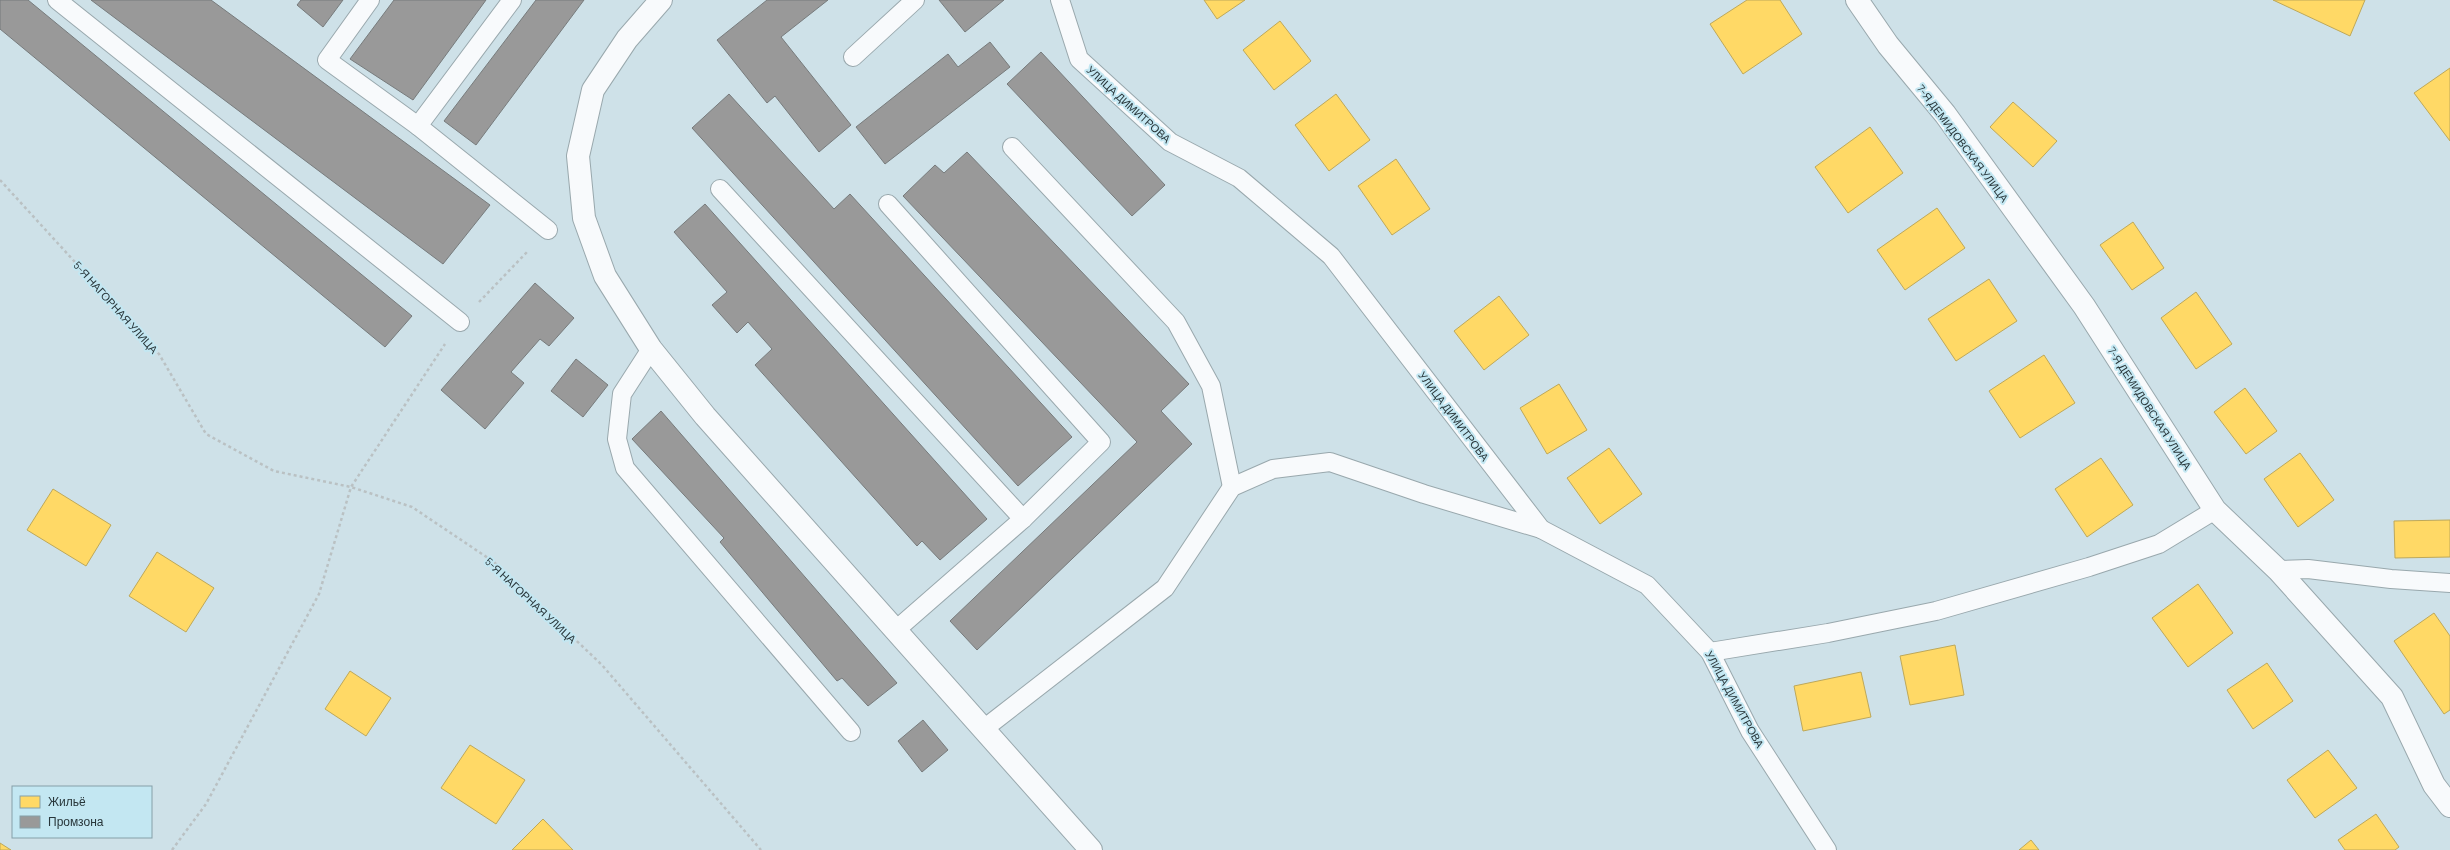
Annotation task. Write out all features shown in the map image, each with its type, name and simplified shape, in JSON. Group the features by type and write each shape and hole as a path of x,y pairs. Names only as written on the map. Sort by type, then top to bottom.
{"main road":[{"path":"661,0 627,39 593,90 578,156 584,218 605,276 650,348 705,416 897,629 1091,850"},
{"name":"7-Я ДЕМИДОВСКАЯ УЛИЦА","path":"1857,0 1888,45 1945,114 2084,306 2216,510 2278,570 2392,697 2434,785 2450,806"}],"lane":[{"path":"57,0 460,322"},
{"path":"370,0 327,60 418,126 548,230"},
{"path":"418,126 512,0"},
{"path":"853,57 914,0"},
{"name":"УЛИЦА ДИМИТРОВА","path":"1060,0 1079,59 1170,142 1239,178 1331,256 1541,529 1647,585 1710,652 1750,731 1827,850"},
{"path":"1012,147 1176,322 1211,386 1232,487"},
{"path":"720,189 1023,519"},
{"path":"888,204 1101,442 1023,519 897,629"},
{"path":"650,348 622,394 617,439 625,468 850,732"},
{"path":"985,728 1165,588 1232,487 1273,469 1330,462 1424,494 1541,529"},
{"path":"1710,652 1828,633 1936,611 2089,567 2159,544 2216,510"},
{"path":"2278,570 2308,569 2391,579 2450,582"}],"path":[{"name":"5-Я НАГОРНАЯ УЛИЦА","path":"0,180 159,354 206,434 274,471 351,487 412,507 494,562 602,665 761,850"},
{"path":"172,850 206,804 319,594 351,487 460,322 548,230"}],"building: Жильё":[{"path":"1204,0 1245,0 1217,19"},
{"path":"1747,0 1780,0 1802,34 1743,74 1710,24"},
{"path":"2273,0 2365,0 2350,36"},
{"path":"1280,21 1311,61 1274,90 1243,50"},
{"path":"2450,68 2450,141 2414,93"},
{"path":"1336,94 1370,140 1329,171 1295,125"},
{"path":"2013,102 2057,141 2033,167 1990,127"},
{"path":"1870,127 1903,173 1848,213 1815,167"},
{"path":"1396,159 1430,209 1392,235 1358,186"},
{"path":"1937,208 1965,248 1905,290 1877,250"},
{"path":"2133,222 2164,268 2132,290 2100,245"},
{"path":"1989,279 2017,321 1956,361 1928,319"},
{"path":"2196,292 2232,344 2196,369 2161,318"},
{"path":"1499,296 1529,335 1484,370 1454,331"},
{"path":"2044,355 2075,403 2020,438 1989,391"},
{"path":"1559,384 1587,430 1547,454 1520,408"},
{"path":"2245,388 2277,431 2246,454 2214,412"},
{"path":"1609,448 1642,494 1600,524 1567,478"},
{"path":"2300,453 2334,500 2298,527 2264,479"},
{"path":"2101,458 2133,505 2087,537 2055,489"},
{"path":"53,489 111,525 86,566 27,530"},
{"path":"2450,520 2450,557 2395,558 2394,521"},
{"path":"157,552 214,588 186,632 129,596"},
{"path":"2198,584 2233,633 2188,667 2152,618"},
{"path":"2434,613 2450,636 2450,710 2444,714 2394,641"},
{"path":"1955,645 1964,695 1910,705 1900,656"},
{"path":"2267,663 2293,701 2253,729 2227,690"},
{"path":"350,671 391,698 366,736 325,709"},
{"path":"1861,672 1871,717 1803,731 1794,686"},
{"path":"470,745 525,780 496,824 441,788"},
{"path":"2328,750 2357,788 2315,818 2287,780"},
{"path":"2376,814 2399,847 2395,850 2345,850 2338,840"},
{"path":"543,819 573,850 512,850"},
{"path":"2031,840 2039,850 2019,850"},
{"path":"0,843 11,850 0,850"}],"building: Промзона":[{"path":"0,0 28,0 412,316 385,347 0,29"},
{"path":"91,0 211,0 490,205 443,264"},
{"path":"301,0 343,0 323,27 297,5"},
{"path":"394,0 486,0 413,100 350,59"},
{"path":"536,0 584,0 476,145 444,121"},
{"path":"767,0 828,0 781,37 851,125 819,152 775,96 767,103 717,40"},
{"path":"939,0 1004,0 965,32"},
{"path":"990,42 1010,67 885,164 856,127 948,54 958,67"},
{"path":"1041,52 1165,185 1132,216 1007,84"},
{"path":"729,94 834,209 850,194 1072,437 1018,486 692,128"},
{"path":"967,152 1189,384 1161,411 1192,444 977,650 950,621 1137,442 903,196 935,165 944,173"},
{"path":"705,204 987,519 940,560 922,541 917,546 755,365 772,349 748,322 737,333 712,305 727,292 674,232"},
{"path":"535,283 574,318 549,346 540,339 511,372 524,383 485,429 441,390"},
{"path":"576,359 608,385 583,417 551,391"},
{"path":"661,411 897,683 868,706 842,678 837,681 720,542 724,538 632,439"},
{"path":"923,720 948,750 922,772 898,741"}]}
